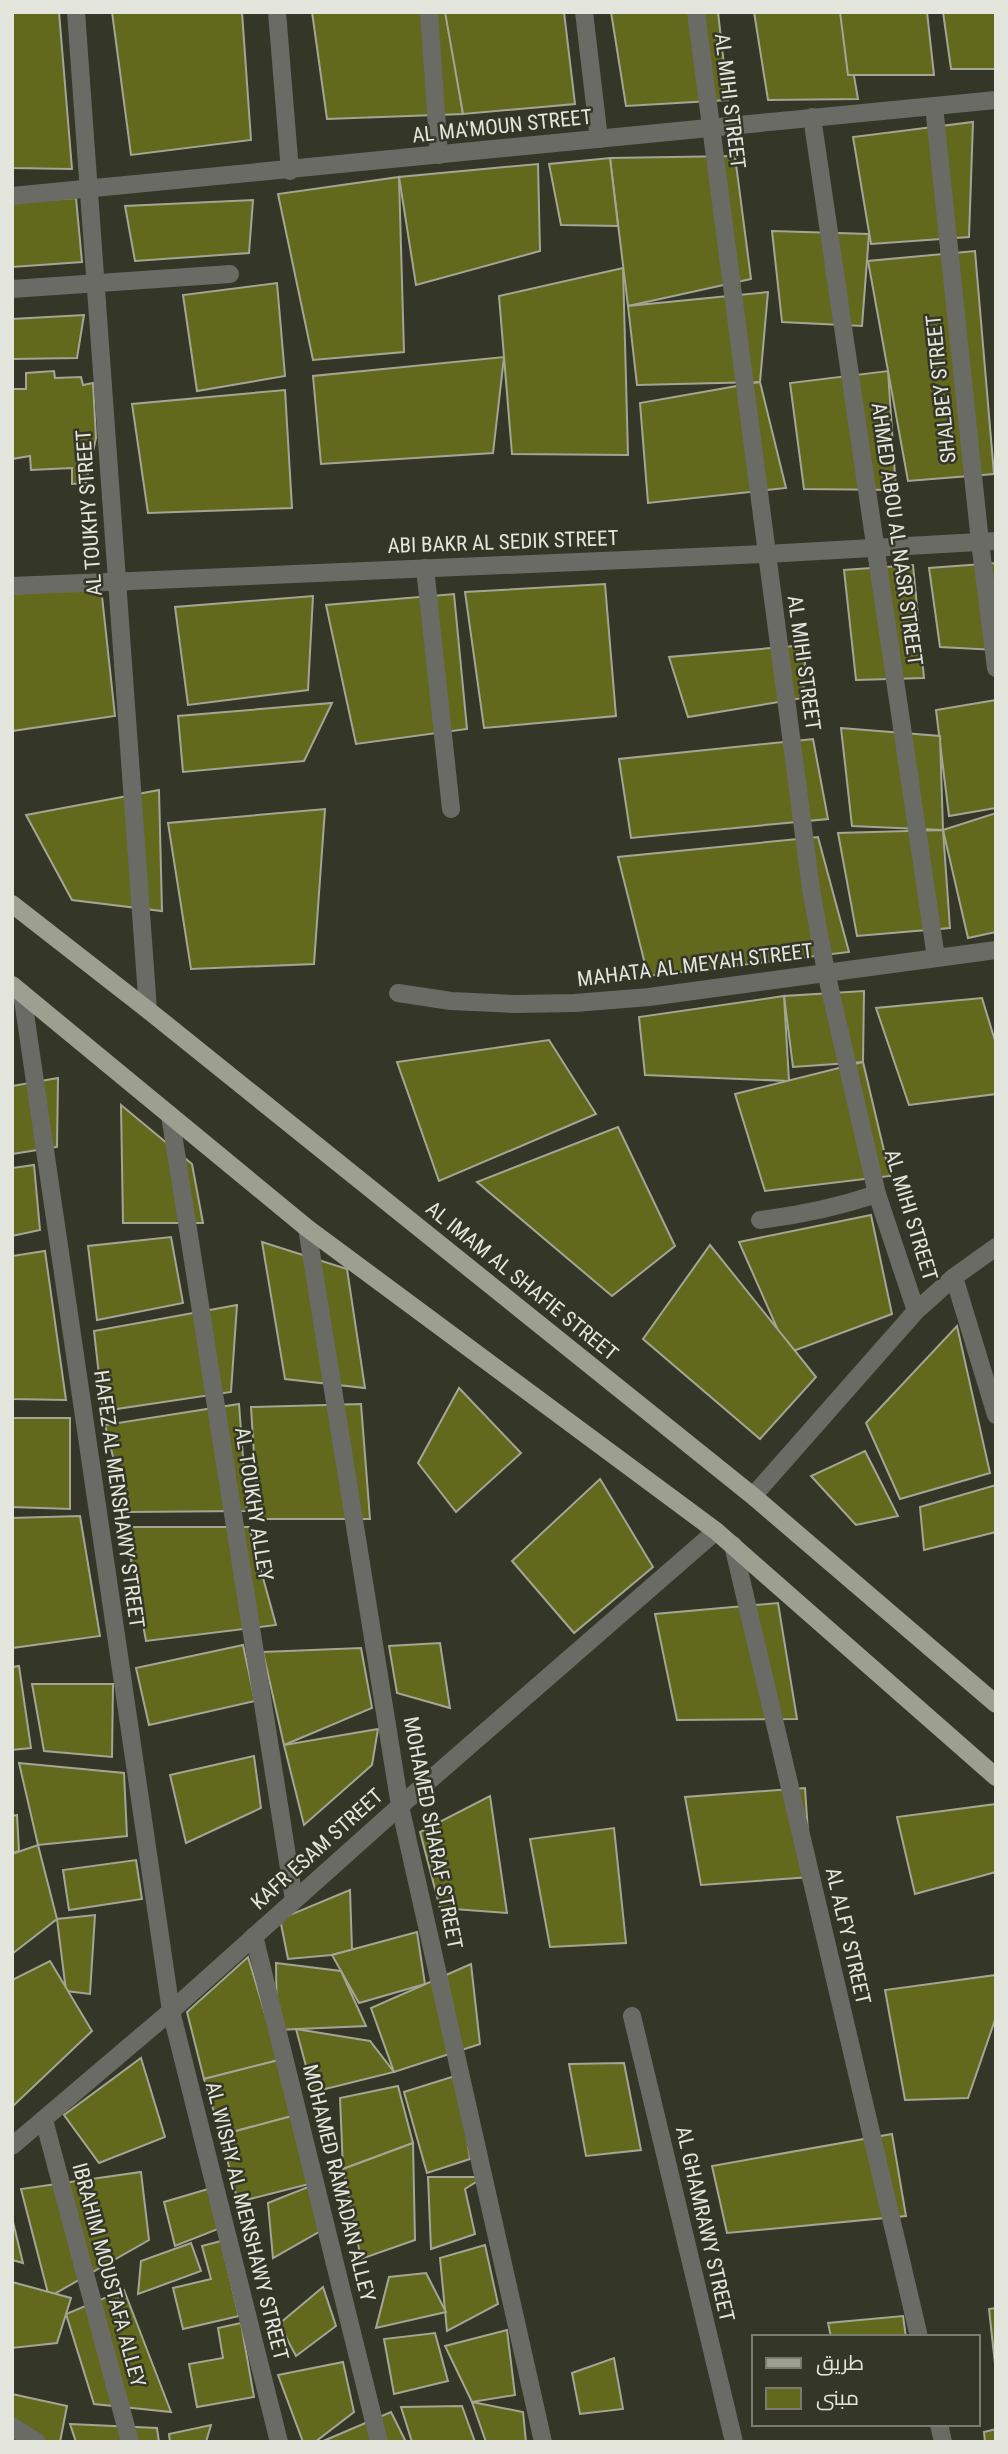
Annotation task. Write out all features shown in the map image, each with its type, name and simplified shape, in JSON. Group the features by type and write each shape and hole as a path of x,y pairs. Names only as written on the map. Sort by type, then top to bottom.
{"main road":[{"name":"AL IMAM AL SHAFIE STREET","path":"12,904 753,1496 996,1704"},
{"path":"16,991 307,1228 716,1531 996,1777"}],"street":[{"name":"AL TOUKHY STREET","path":"76,12 148,1010"},
{"path":"277,12 290,171"},
{"path":"429,12 439,155"},
{"path":"584,12 599,139"},
{"name":"AL MIHI STREET","path":"696,12 811,889 826,972 877,1194 916,1311"},
{"name":"AL MA'MOUN STREET","path":"12,196 290,171 996,100"},
{"name":"SHALBEY STREET","path":"934,106 988,542 996,668"},
{"name":"AHMED ABOU AL NASR STREET","path":"812,117 936,958"},
{"path":"12,289 230,275"},
{"name":"ABI BAKR AL SEDIK STREET","path":"12,586 988,542"},
{"path":"425,568 451,809"},
{"name":"MAHATA AL MEYAH STREET","path":"398,993 464,1002 575,1003 649,997 996,950"},
{"name":"HAFEZ AL MENSHAWY STREET","path":"16,991 171,2011"},
{"name":"AL TOUKHY ALLEY","path":"170,1115 293,1900"},
{"path":"760,1220 827,1210 877,1194"},
{"name":"MOHAMED SHARAF STREET","path":"307,1228 400,1806 543,2442"},
{"path":"753,1496 916,1311 954,1277 996,1247"},
{"path":"954,1277 996,1415"},
{"name":"KAFR ESAM STREET","path":"12,2146 171,2011 293,1900 716,1531"},
{"name":"AL ALFY STREET","path":"733,1545 919,2335"},
{"name":"MOHAMED RAMADAN ALLEY","path":"254,1936 379,2442"},
{"name":"AL WISHY AL MENSHAWY STREET","path":"171,2011 279,2442"},
{"name":"AL GHAMRAWY STREET","path":"632,2016 734,2442"},
{"name":"IBRAHIM MOUSTAFA ALLEY","path":"44,2120 131,2442"},
{"path":"12,2426 37,2442"}],"building":[{"path":"12,12 59,12 72,169 12,168"},
{"path":"112,12 242,12 251,140 131,155"},
{"path":"312,12 447,12 463,114 327,119"},
{"path":"445,12 564,12 575,104 463,114"},
{"path":"611,12 718,12 728,100 626,106"},
{"path":"754,12 843,12 858,99 768,100"},
{"path":"840,12 927,12 934,75 848,75"},
{"path":"943,12 996,12 996,69 951,69"},
{"path":"973,122 969,237 871,244 853,137"},
{"path":"735,156 751,279 628,306 610,158"},
{"path":"610,158 618,226 561,225 549,164"},
{"path":"538,164 540,251 416,285 399,177"},
{"path":"399,177 404,352 313,360 278,194"},
{"path":"76,198 82,262 12,267 12,202"},
{"path":"253,200 249,253 135,261 125,206"},
{"path":"772,231 869,234 862,326 782,322"},
{"path":"975,251 994,474 908,481 868,261"},
{"path":"623,268 628,455 512,454 499,296"},
{"path":"277,283 285,376 197,391 183,295"},
{"path":"768,292 760,382 637,385 628,306"},
{"path":"84,315 77,358 12,359 12,319"},
{"path":"504,357 493,453 321,464 313,376"},
{"path":"54,371 55,378 81,377 83,385 93,383 96,438 86,483 72,484 72,468 31,470 30,456 12,459 12,389 26,389 26,373"},
{"path":"888,371 896,490 804,489 790,383"},
{"path":"760,382 786,488 648,503 640,403"},
{"path":"285,390 292,508 148,513 132,404"},
{"path":"996,563 996,650 940,647 929,568"},
{"path":"913,565 924,678 856,680 844,570"},
{"path":"605,584 616,716 484,728 465,592"},
{"path":"101,587 115,716 12,731 12,594"},
{"path":"454,594 467,729 356,744 326,605"},
{"path":"313,596 308,690 188,705 175,607"},
{"path":"806,645 803,698 688,717 669,657"},
{"path":"996,700 996,808 949,816 936,710"},
{"path":"332,703 304,761 183,772 178,716"},
{"path":"841,728 940,736 943,830 852,826"},
{"path":"813,739 828,819 631,838 619,759"},
{"path":"159,790 162,911 72,900 26,815"},
{"path":"325,809 314,964 191,969 168,823"},
{"path":"996,813 996,932 968,938 943,830"},
{"path":"943,830 950,928 857,936 838,833"},
{"path":"818,837 849,952 648,976 618,857"},
{"path":"864,991 863,1062 793,1067 784,996"},
{"path":"784,996 789,1081 645,1075 639,1017"},
{"path":"982,998 996,1044 996,1094 909,1105 876,1008"},
{"path":"549,1040 596,1114 439,1181 397,1062"},
{"path":"863,1062 890,1176 765,1191 735,1094"},
{"path":"58,1078 57,1147 12,1154 12,1086"},
{"path":"121,1105 192,1164 203,1223 123,1223"},
{"path":"618,1127 675,1246 612,1296 477,1182"},
{"path":"34,1165 40,1230 12,1236 12,1168"},
{"path":"871,1215 892,1314 788,1353 739,1242"},
{"path":"171,1237 183,1303 97,1320 88,1246"},
{"path":"262,1242 347,1269 365,1388 285,1379"},
{"path":"710,1245 816,1377 760,1439 643,1339"},
{"path":"45,1251 66,1400 12,1399 12,1256"},
{"path":"237,1305 231,1392 103,1411 94,1331"},
{"path":"957,1326 990,1473 900,1499 866,1423"},
{"path":"459,1388 521,1453 456,1512 418,1463"},
{"path":"239,1404 247,1511 127,1512 105,1425"},
{"path":"361,1404 370,1519 258,1519 251,1407"},
{"path":"12,1418 70,1418 70,1509 12,1507"},
{"path":"865,1451 898,1516 856,1525 811,1476"},
{"path":"600,1479 653,1567 574,1633 512,1561"},
{"path":"996,1485 996,1532 924,1550 920,1507"},
{"path":"80,1516 100,1636 12,1648 12,1518"},
{"path":"125,1527 249,1527 276,1625 146,1641"},
{"path":"778,1603 797,1719 677,1720 655,1614"},
{"path":"440,1643 450,1708 397,1693 389,1646"},
{"path":"243,1645 255,1701 149,1725 136,1668"},
{"path":"361,1648 372,1708 284,1745 263,1652"},
{"path":"19,1666 31,1748 12,1750 12,1667"},
{"path":"32,1684 113,1684 112,1757 44,1751"},
{"path":"378,1729 372,1765 304,1825 284,1745"},
{"path":"254,1756 261,1808 186,1843 170,1775"},
{"path":"19,1763 124,1773 127,1836 38,1845"},
{"path":"805,1788 811,1877 701,1885 685,1797"},
{"path":"490,1796 507,1913 440,1908 420,1832"},
{"path":"996,1804 996,1872 915,1894 897,1817"},
{"path":"17,1815 19,1851 12,1853 12,1816"},
{"path":"614,1828 626,1943 550,1947 530,1839"},
{"path":"38,1845 57,1919 12,1954 12,1854"},
{"path":"136,1860 142,1899 69,1910 63,1870"},
{"path":"350,1890 352,1950 332,1955 288,1959 280,1919"},
{"path":"95,1915 90,1994 66,1991 57,1919"},
{"path":"417,1932 425,1984 359,2003 332,1955"},
{"path":"248,1957 279,2060 204,2079 187,2012"},
{"path":"50,1961 92,2031 12,2107 12,1980"},
{"path":"276,1963 341,1971 366,2026 277,2030"},
{"path":"471,1964 480,2044 394,2072 371,2008"},
{"path":"996,1975 996,2017 968,2098 905,2100 885,1990"},
{"path":"296,2029 370,2041 394,2072 313,2092"},
{"path":"141,2058 165,2137 99,2163 64,2115"},
{"path":"279,2060 292,2116 221,2135 204,2079"},
{"path":"624,2063 641,2150 586,2156 569,2064"},
{"path":"458,2075 470,2159 427,2173 404,2092"},
{"path":"398,2086 413,2143 343,2169 340,2098"},
{"path":"292,2116 309,2184 238,2202 221,2135"},
{"path":"892,2134 906,2216 727,2233 712,2166"},
{"path":"413,2143 415,2240 361,2259 343,2169"},
{"path":"141,2172 149,2240 49,2297 21,2189"},
{"path":"428,2177 484,2177 465,2189 475,2234 431,2249"},
{"path":"308,2187 324,2229 273,2258 268,2203"},
{"path":"208,2189 218,2229 175,2246 164,2202"},
{"path":"12,2218 23,2263 12,2260"},
{"path":"221,2241 239,2316 183,2329 173,2288 211,2279 202,2246"},
{"path":"191,2243 201,2271 138,2294 141,2261"},
{"path":"485,2245 498,2304 447,2331 440,2258"},
{"path":"426,2273 446,2312 376,2328 389,2277"},
{"path":"12,2282 71,2298 57,2343 12,2348"},
{"path":"323,2287 336,2326 296,2356 279,2324"},
{"path":"124,2290 171,2412 94,2404 66,2314"},
{"path":"996,2308 996,2373 989,2309"},
{"path":"903,2316 906,2335 831,2335 828,2323"},
{"path":"241,2323 254,2397 197,2407 189,2364 223,2358 218,2328"},
{"path":"507,2330 515,2395 472,2402 445,2346"},
{"path":"435,2333 448,2381 394,2394 384,2339"},
{"path":"614,2358 623,2409 580,2414 572,2373"},
{"path":"343,2362 354,2412 315,2442 303,2442 278,2375"},
{"path":"12,2394 67,2406 60,2442 12,2442"},
{"path":"472,2402 523,2412 526,2442 486,2442"},
{"path":"462,2406 475,2442 412,2442 401,2407"},
{"path":"391,2412 406,2442 321,2442"},
{"path":"70,2424 157,2428 159,2442 76,2442"},
{"path":"211,2425 206,2442 170,2442 169,2434"},
{"path":"996,2429 996,2442 985,2442 984,2432"}]}
